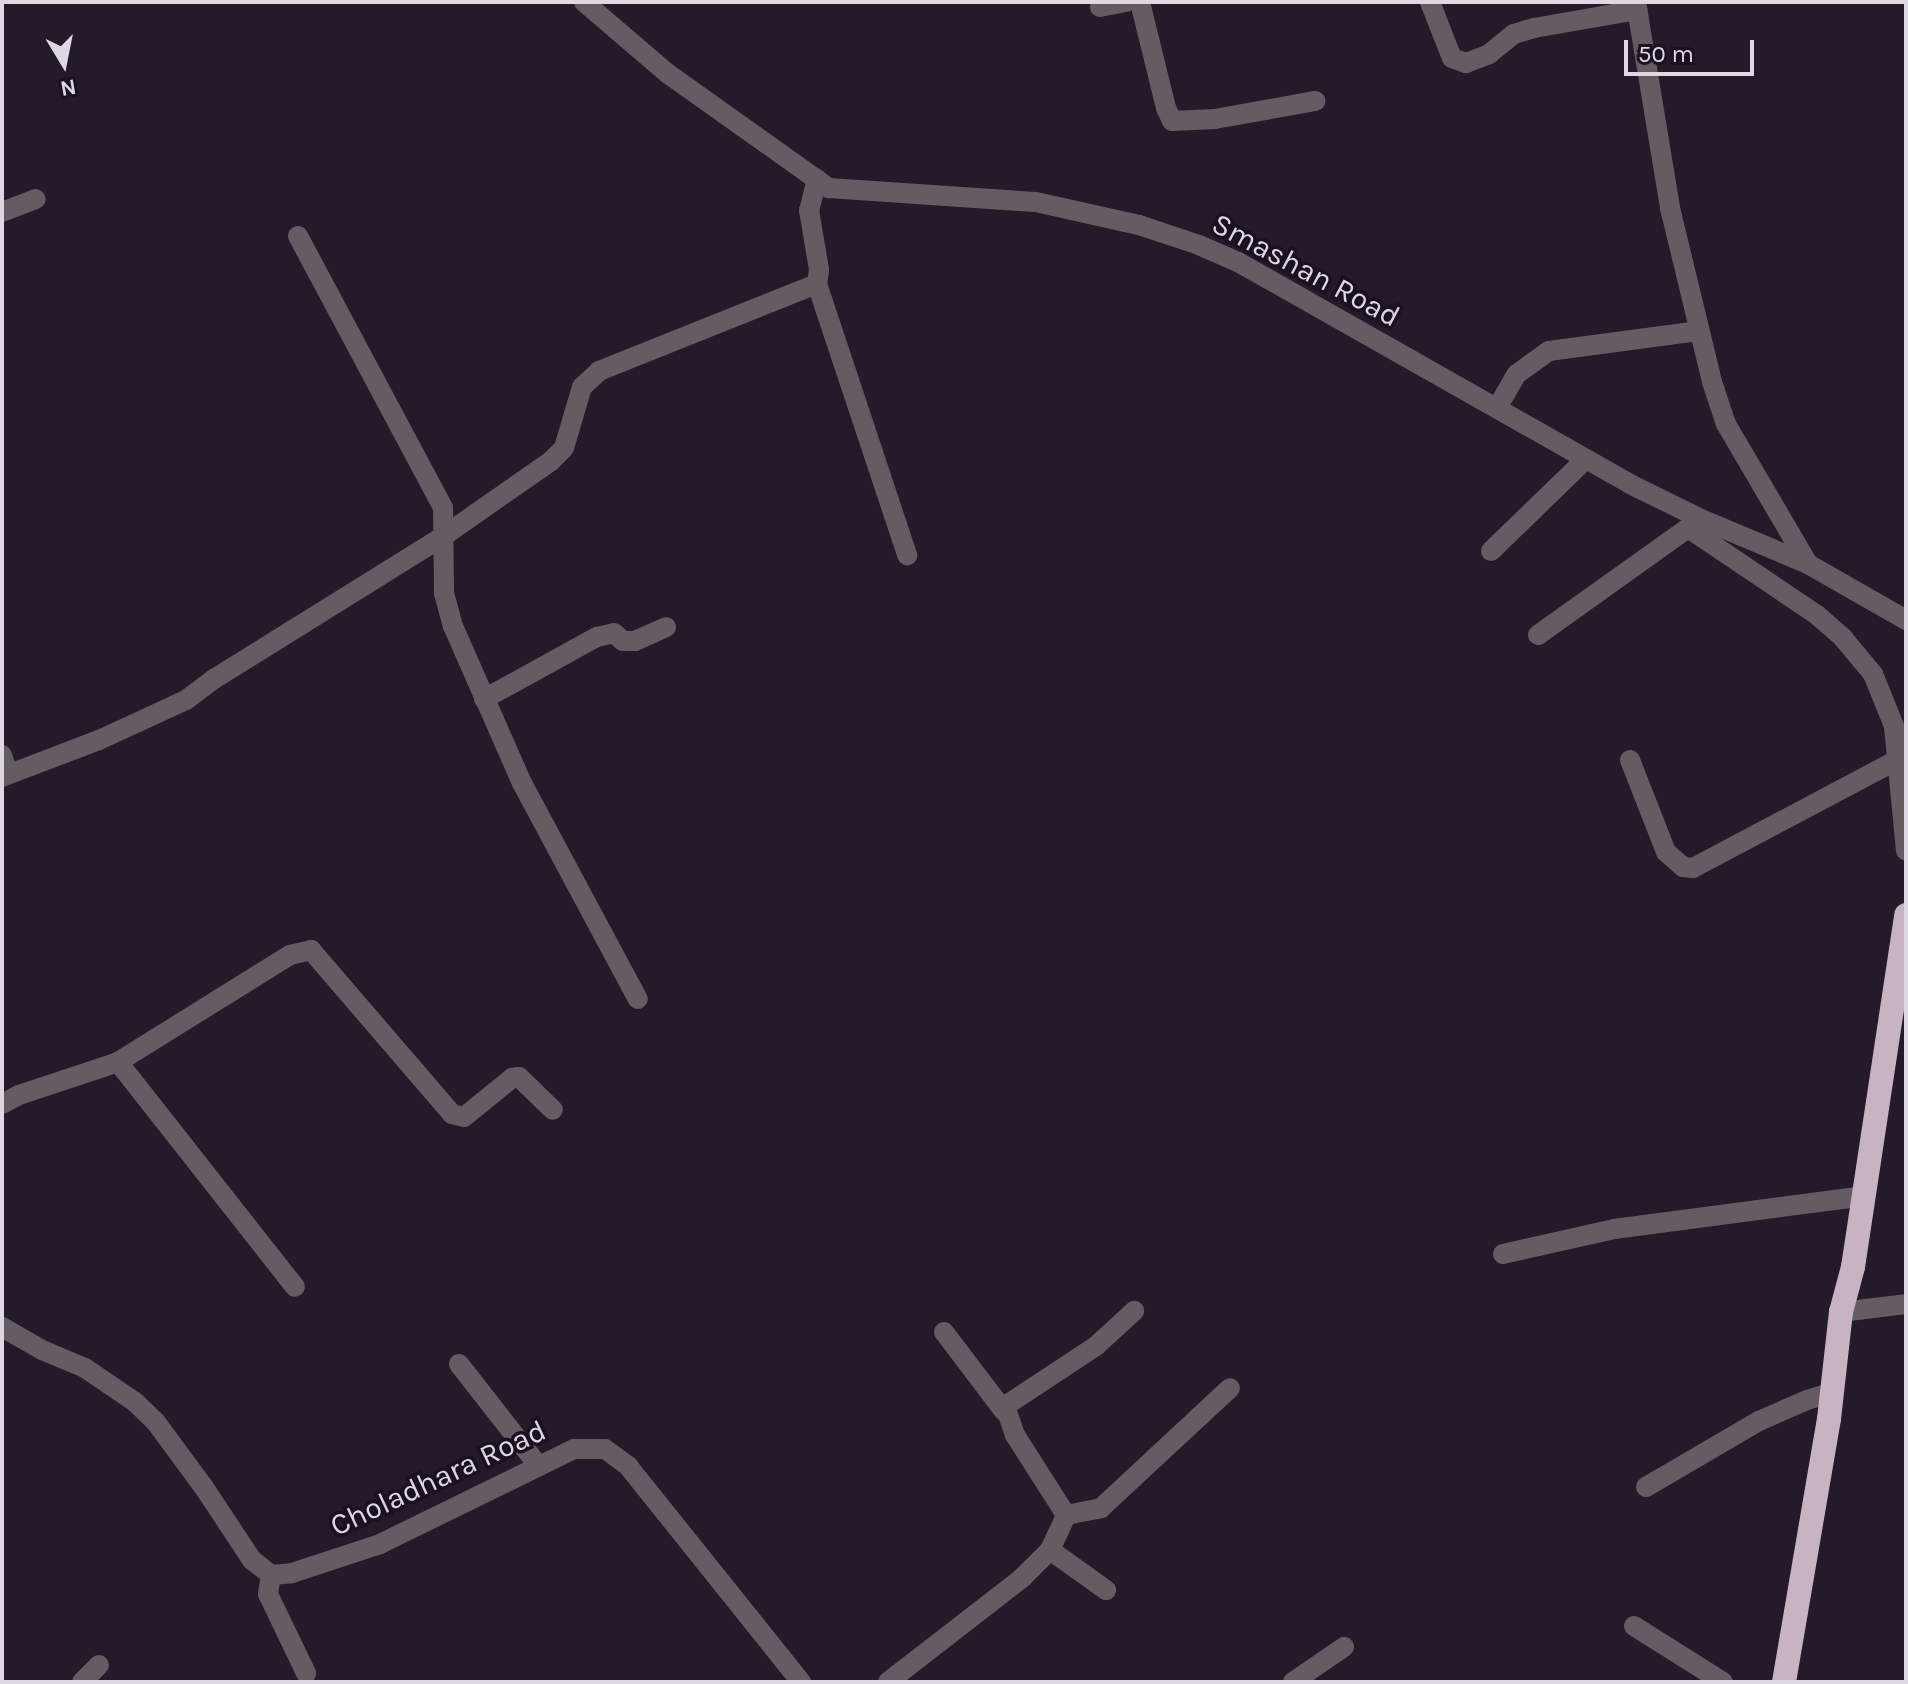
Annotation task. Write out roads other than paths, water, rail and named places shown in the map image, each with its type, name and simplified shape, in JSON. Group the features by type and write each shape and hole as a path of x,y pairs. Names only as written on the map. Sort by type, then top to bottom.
{"highway":[{"path":"1784,1682 1833,1392 1841,1312 1853,1267 1906,915"}],"street":[{"name":"Smashan Road","path":"584,2 667,73 829,188 1036,202 1139,225 1238,262 1694,523 1808,564 1906,620"},
{"path":"1100,7 1126,2"},
{"path":"1140,2 1166,108 1172,121 1215,119 1315,101"},
{"path":"1430,2 1452,58 1466,63 1489,54 1514,34 1636,6 1670,208 1698,331 1726,424 1808,564"},
{"path":"817,179 809,210 819,270 817,284 907,555"},
{"path":"2,212 36,199"},
{"path":"298,236 443,508 447,608 522,783 638,999"},
{"path":"4,769 99,740 186,700 214,679 445,535 551,461 564,448 582,387 599,371 817,284"},
{"path":"1497,408 1517,374 1529,362 1549,351 1698,331"},
{"path":"1491,551 1586,459"},
{"path":"1538,635 1694,523 1843,638 1882,691 1894,726 1906,850"},
{"path":"484,699 597,637 614,633 623,641 635,641 666,627"},
{"path":"1630,760 1666,852 1683,867 1693,868 1897,760"},
{"path":"2,1104 19,1095 118,1062 290,955 311,950 452,1114 464,1117 512,1078 519,1077 553,1110"},
{"path":"118,1062 295,1287"},
{"path":"1503,1254 1614,1229 1863,1196"},
{"path":"1841,1312 1906,1304"},
{"path":"1004,1411 1009,1400 1096,1346 1134,1311"},
{"path":"2,1327 42,1350 85,1368 135,1402 155,1421 252,1560 271,1575 268,1586 271,1603 306,1673"},
{"path":"944,1332 1004,1411 1015,1435 1066,1515"},
{"path":"459,1364 538,1465"},
{"path":"1066,1515 1101,1508 1230,1388"},
{"path":"1646,1487 1759,1421 1833,1392"},
{"name":"Choladhara Road","path":"271,1575 292,1573 380,1544 538,1465 574,1449 593,1447 616,1455 801,1682"},
{"path":"888,1682 1022,1578 1050,1550 1066,1515"},
{"path":"1050,1550 1106,1590"},
{"path":"1634,1626 1723,1682"},
{"path":"1293,1682 1344,1647"},
{"path":"82,1682 99,1665"}]}
